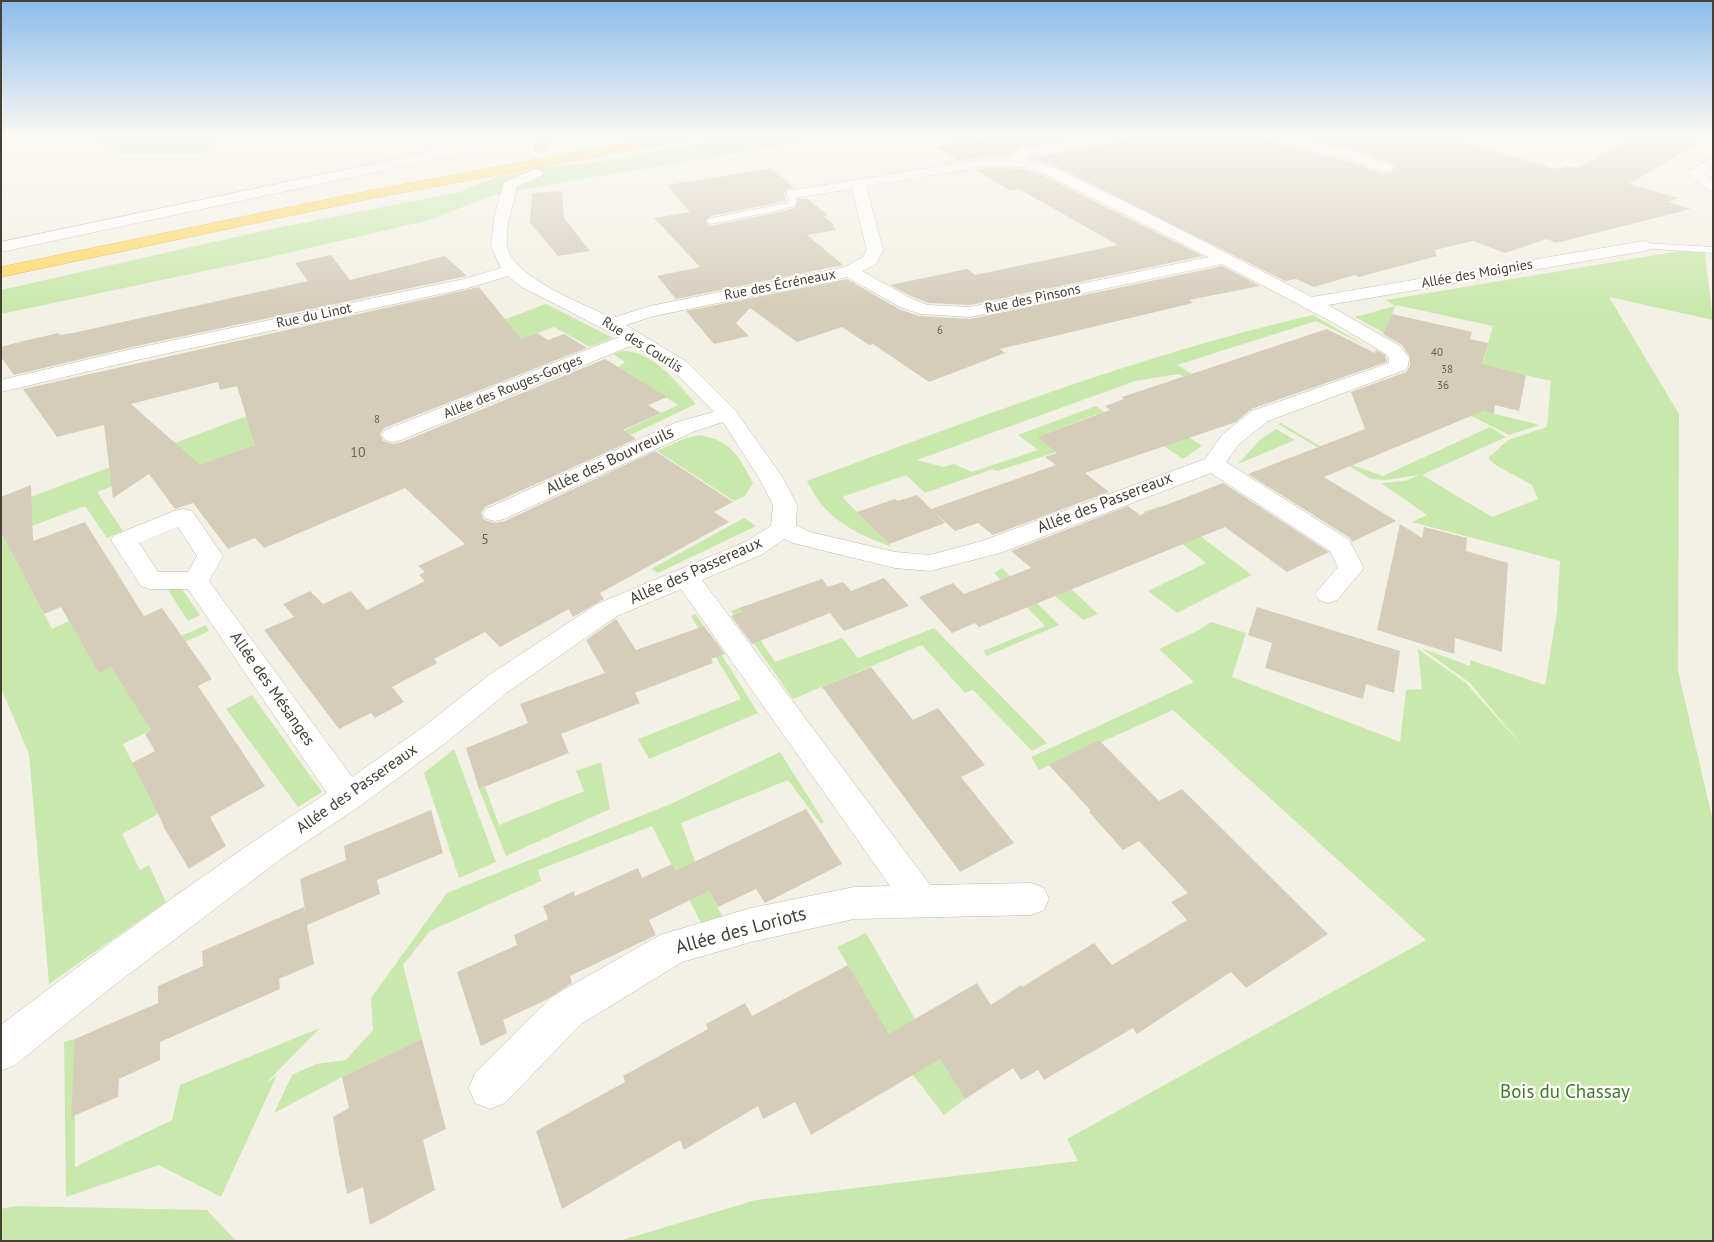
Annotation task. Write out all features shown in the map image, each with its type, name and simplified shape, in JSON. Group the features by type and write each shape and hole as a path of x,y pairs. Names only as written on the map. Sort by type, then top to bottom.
{"highway":[{"path":"1,260 334,192"},
{"path":"1,272 384,192"}],"street":[{"path":"1,247 268,192"},
{"path":"508,192 499,246 511,270"},
{"path":"793,194 808,192"},
{"name":"Rue des Écréneaux","path":"611,324 650,312 850,271 870,260 875,250 860,192"},
{"path":"1093,192 1310,303 1393,350 1399,358 1398,366 1260,416 1231,439 1213,464 1340,546 1351,568 1328,594"},
{"name":"Allée des Moignies","path":"1310,303 1644,246"},
{"name":"Rue des Pinsons","path":"850,271 906,303 926,310 970,312 1222,259"},
{"name":"Rue des Courlis","path":"511,270 528,283 611,324 680,366 728,414 772,478 785,505 783,529"},
{"name":"Rue du Linot","path":"1,386 132,355 468,283 511,270"},
{"name":"Allée des Rouges-Gorges","path":"393,435 634,338"},
{"name":"Allée des Bouvreuils","path":"495,514 685,427 728,414"},
{"name":"Allée des Passereaux","path":"1,1051 94,977 270,848 348,797 438,733 499,683 606,610 754,548 783,529 802,538 895,560 930,564 991,547 1213,464"},
{"path":"688,577 694,589 920,901"},
{"name":"Allée des Mésanges","path":"196,581 348,797"},
{"name":"Allée des Loriots","path":"490,1088 567,1010 673,947 751,925 854,903 1031,899"}],"lane":[{"path":"711,221 780,208 792,204 793,194"},
{"path":"1644,246 1713,250"}],"green space":[{"path":"459,192 512,192 490,196 430,220 266,258 1,314 1,290 262,231"},
{"name":"Bois du Chassay","path":"1704,247 1713,320 1609,297 1679,414 1678,671 1713,821 1713,1241 619,1241 756,1200 1078,1161 1067,1139 1426,940 1173,710 1039,770 1031,757 1194,682 1159,649 1199,630 1211,622 1246,633 1232,677 1400,742 1406,690 1422,689 1418,649 1466,683 1524,748 1470,683 1421,648 1470,666 1470,660 1545,685 1557,612 1560,561 1412,522 1427,515 1381,483 1405,481 1419,475 1385,480 1371,479 1278,424 1281,423 1352,465 1383,476 1490,427 1506,437 1422,475 1492,517 1538,499 1532,485 1497,466 1488,458 1508,440 1547,427 1551,381 1482,365 1493,326 1396,305 1384,333 1355,317 1395,306 1386,300"},
{"path":"546,304 613,338 590,347 554,327 394,386 258,444 178,474 170,465 97,492 123,531 107,538 85,506 3,537 52,629 69,621 99,672 206,625 209,631 118,672 151,730 123,744 158,814 122,834 140,870 149,865 166,902 49,984 29,754 1,688 1,508"},
{"path":"1313,315 1368,347 1316,321 1177,365 1253,410 1241,413 1179,374 1135,381 917,460 943,467 954,464 972,472 1038,450 1018,435 1096,406 1156,448 1119,430 1097,414 1037,437 1057,452 997,471 993,469 925,493 906,475 842,497 892,547 865,536 842,523 823,505 807,481 995,412 1120,369 1248,331"},
{"path":"622,351 644,356 664,369 696,404 620,440 613,436 678,405 618,367 625,362 613,354"},
{"path":"1442,401 1540,425 1509,435"},
{"path":"1177,429 1202,446 1183,459 1152,438"},
{"path":"1276,429 1295,440 1238,464 1261,439"},
{"path":"699,435 720,441 733,451 753,483 745,496 734,501 657,451 686,438"},
{"path":"1160,506 1252,575 1177,613 1148,591 1206,563 1143,512"},
{"path":"744,518 756,526 658,573 651,569"},
{"path":"1044,564 1098,614 1083,620 1026,571"},
{"path":"1002,568 1059,625 987,656 983,651 1045,626 994,573"},
{"path":"177,582 200,615 188,621 166,587"},
{"path":"739,608 775,662 842,638 858,658 934,628 1047,743 1032,751 973,690 965,693 922,645 793,699 731,611"},
{"path":"696,614 758,713 649,759 638,739 741,699 691,616"},
{"path":"252,695 322,792 298,807 226,709"},
{"path":"454,749 496,862 459,878 424,773"},
{"path":"780,752 824,822 821,824 788,780 681,823 698,870 730,931 708,937 652,826 538,870 541,881 430,931 403,965 422,1039 342,1077 274,1113 292,1075 316,1064 346,1060 373,1030 371,998 447,893 673,803"},
{"path":"601,762 610,809 506,856 479,789 485,787 499,825 584,791 576,771"},
{"path":"866,933 915,1019 965,1099 944,1115 913,1075 837,947"},
{"path":"320,1028 265,1084 277,1075 221,1197 159,1165 66,1197 64,1042 75,1039 75,1167 172,1120 180,1085"},
{"path":"15,1206 207,1210 236,1241 1,1241 1,1209"}],"building":[{"path":"562,192 564,218 590,251 558,256 530,223 532,193"},
{"path":"673,192 785,192 786,201 711,216 706,222 711,226 795,208 798,199 806,198 828,215 824,216 835,226 832,226 836,230 807,235 843,265 676,299 657,276 700,267 654,218 690,212"},
{"path":"1024,192 1076,192 1203,256 970,305 928,303 890,285 967,269 975,275 1118,245"},
{"path":"1108,192 1657,192 1678,198 1668,202 1691,209 1556,243 1547,239 1505,253 1473,241 1435,250 1437,256 1359,277 1355,275 1314,287 1296,279 1285,281"},
{"path":"331,255 350,280 445,256 467,276 132,347 14,375 1,357 1,347 23,341 59,333 59,335 73,333 308,281 295,263"},
{"path":"1222,266 1260,286 1189,300 1193,303 1000,349 1005,353 929,382 873,344 869,345 842,327 797,342 750,308 736,323 749,336 714,344 686,311 847,279 899,309 919,316 970,319"},
{"path":"479,287 521,339 537,333 548,340 564,334 587,348 384,428 380,434 383,441 393,444 402,442 605,359 667,397 648,405 661,413 623,430 636,439 485,507 481,513 484,520 495,523 505,521 655,451 733,502 714,512 729,522 600,593 604,599 573,617 569,609 500,647 485,632 434,659 437,663 392,687 404,702 375,718 371,713 339,729 264,630 294,617 283,604 310,591 323,604 351,591 367,610 425,581 419,575 425,572 418,566 465,544 405,488 264,548 255,538 228,549 193,503 175,509 149,474 113,498 104,425 57,437 23,389","holes":["218,382 220,390 237,386 255,445 200,465 131,404"]},
{"path":"1392,314 1472,332 1470,339 1488,343 1482,364 1526,375 1519,411 1495,405 1494,414 1483,411 1324,477 1396,521 1352,542 1350,538 1248,474 1365,429 1351,392 1406,372 1410,366 1410,357 1402,345 1383,334"},
{"path":"1327,329 1375,353 1376,350 1385,355 1387,362 1251,409 1236,422 1085,473 1109,492 993,535 978,523 955,531 931,509 1056,465 1045,457 1057,453 1037,437 1110,410 1105,406 1124,399 1122,397"},
{"path":"1223,483 1329,552 1287,572 1225,527 979,627 975,623 952,633 919,597 953,583 964,594 1031,568 1011,551 1128,506 1140,515"},
{"path":"31,485 33,541 85,522 144,616 162,608 212,679 198,686 265,786 210,817 226,846 189,869 163,826 132,763 155,751 145,734 151,730 111,667 99,673 61,607 44,614 1,533 1,497"},
{"path":"917,495 945,523 889,544 857,512 895,499 898,501"},
{"path":"1400,524 1422,538 1424,527 1467,538 1466,551 1508,563 1502,652 1455,638 1454,654 1377,630"},
{"path":"884,578 909,606 844,631 830,613 752,644 731,616 742,612 739,608 822,579 828,587 843,582 851,591"},
{"path":"1257,607 1400,651 1394,693 1366,684 1363,699 1265,668 1272,643 1248,635"},
{"path":"616,619 636,650 704,626 725,654 711,659 713,663 635,693 640,703 561,734 569,753 479,789 466,748 528,723 520,704 605,673 586,640"},
{"path":"871,667 913,720 938,708 985,765 961,777 1014,843 960,872 822,687"},
{"path":"1099,740 1159,801 1182,789 1328,934 1246,988 1231,972 1137,1034 1133,1028 1044,1080 1038,1070 1021,1080 1013,1068 965,1099 940,1059 811,1135 795,1102 763,1119 758,1106 684,1150 680,1140 562,1209 536,1131 625,1082 623,1076 708,1029 706,1024 745,1003 752,1016 848,965 889,1034 977,983 991,1005 1021,985 1022,987 1094,943 1112,965 1187,920 1171,902 1188,893 1139,841 1123,850 1049,765"},
{"path":"806,809 842,864 765,903 756,889 718,907 709,891 649,920 656,935 570,976 572,983 546,1000 503,1020 507,1033 481,1046 457,972 517,945 514,935 548,919 543,906 574,891 575,896 638,868 642,878 672,864 675,871"},
{"path":"431,810 443,853 377,880 380,894 307,925 314,964 279,979 280,989 160,1042 160,1060 119,1079 118,1097 71,1117 75,1039 158,1003 158,986 203,966 202,951 304,907 306,916 300,879 346,860 344,846"},
{"path":"422,1039 446,1129 423,1140 435,1190 370,1225 363,1187 347,1194 339,1153 333,1117 349,1108 342,1077"}]}
